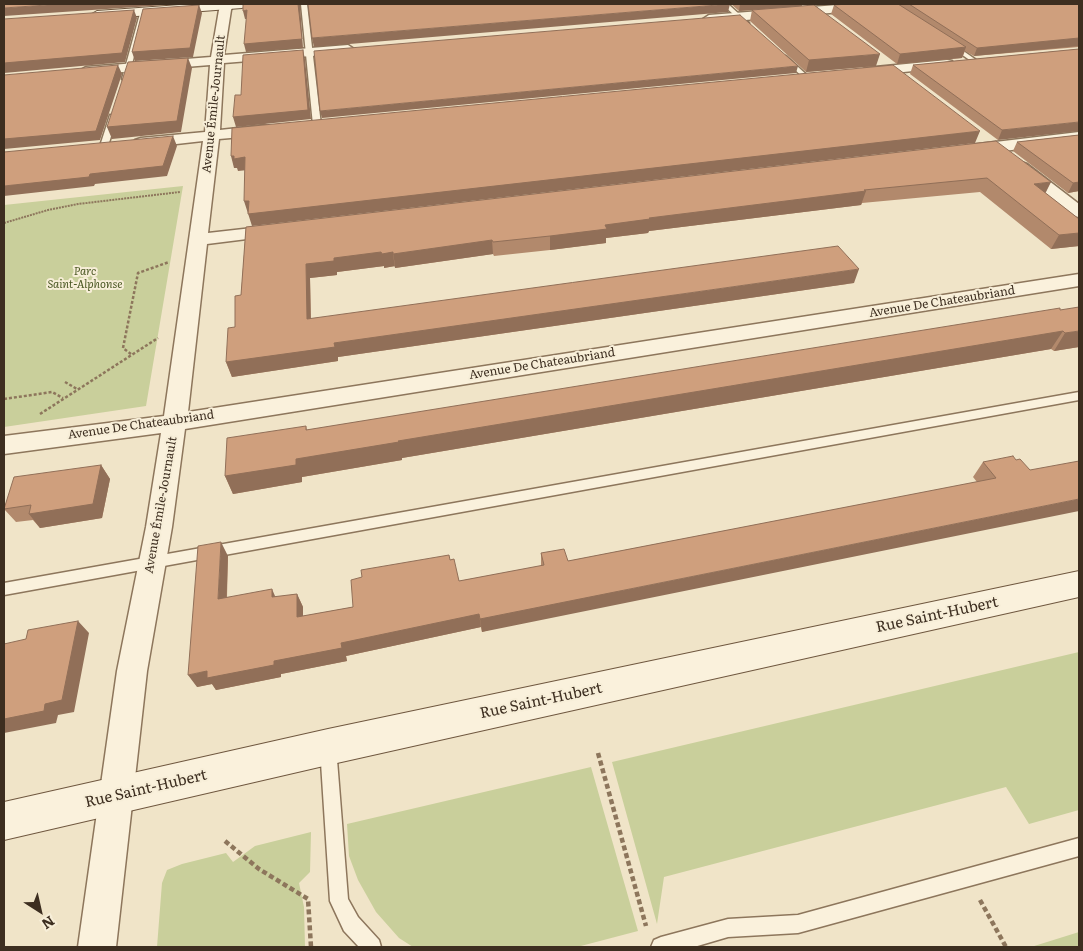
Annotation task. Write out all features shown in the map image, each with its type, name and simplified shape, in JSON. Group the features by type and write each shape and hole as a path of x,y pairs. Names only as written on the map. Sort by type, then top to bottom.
{"main road":[{"path":"87,15 242,4"},
{"name":"Rue Saint-Hubert","path":"4,821 328,748 1076,590"}],"street":[{"name":"Avenue Émile-Journault","path":"98,947 132,671 175,422 212,136 218,59 228,4"},
{"path":"700,20 810,7 890,5"},
{"path":"810,7 827,20"},
{"path":"71,72 358,48"},
{"path":"876,58 908,82"},
{"path":"851,74 981,61"},
{"path":"788,80 824,76"},
{"path":"86,148 278,129"},
{"path":"981,136 1079,212"},
{"path":"949,152 1079,137"},
{"path":"198,240 294,228"},
{"name":"Avenue De Chateaubriand","path":"4,445 175,422 1079,280"}],"lane":[{"path":"304,4 317,125"},
{"path":"725,4 755,30"},
{"path":"123,85 143,11"},
{"path":"942,39 981,61"},
{"path":"776,50 807,78"},
{"path":"104,146 115,111"},
{"path":"4,589 152,564 1079,396"},
{"path":"328,748 339,901 351,924 372,947"},
{"path":"661,947 728,928 798,924 1079,847"}],"path":[{"path":"4,224 70,206 185,191"},
{"path":"131,354 122,348 130,320 138,273 174,260"},
{"path":"36,417 131,354 161,337"},
{"path":"65,382 78,389"},
{"path":"4,399 52,392 63,398"},
{"path":"598,753 647,928"},
{"path":"225,841 260,869 308,899 310,947"},
{"path":"967,878 1006,947"}],"green space":[{"name":"Parc Saint-Alphonse","path":"183,186 146,406 4,427 4,205"},
{"path":"1079,652 1079,810 1029,824 1006,787 664,877 657,924 612,762"},
{"path":"591,767 638,931 577,947 413,947 399,938 376,912 358,880 349,856 347,824"},
{"path":"311,832 310,872 299,883 304,907 305,947 157,947 162,883 167,870 182,864 226,853 233,862 255,846"},
{"path":"1079,932 1079,947 1031,947"}],"building":[{"path":"4,4 61,4 4,8"},
{"path":"243,4 298,4 302,39 244,44 247,10 243,11"},
{"path":"308,4 730,4 312,38"},
{"path":"898,4 966,47 900,54 834,5"},
{"path":"909,4 1079,4 1079,38 977,48"},
{"path":"199,5 190,48 132,52 143,9"},
{"path":"814,5 880,54 809,60 752,10"},
{"path":"134,10 122,53 4,63 4,19"},
{"path":"740,15 798,66 320,111 314,51"},
{"path":"1079,49 1079,122 1002,130 913,65"},
{"path":"303,50 308,110 233,117 235,95 241,95 243,55"},
{"path":"188,58 177,121 107,127 128,62"},
{"path":"118,65 96,131 4,139 4,75"},
{"path":"893,65 980,131 248,214 249,201 244,201 245,157 234,159 234,156 231,156 232,128"},
{"path":"1079,135 1079,182 1073,183 1017,142"},
{"path":"173,136 163,166 90,174 89,177 4,186 4,152"},
{"path":"996,141 1051,182 1034,184 1079,219 1079,233 1059,235 987,178 864,190 866,191 649,218 605,225 607,229 550,236 493,242 492,240 393,254 393,252 382,254 381,252 334,258 334,261 306,264 307,319 838,246 859,269 334,343 335,347 226,362 228,328 235,327 235,296 241,295 246,227"},
{"path":"1079,307 1079,331 1065,333 1063,331 398,441 296,459 296,465 225,476 227,438 306,426 306,430 1060,308 1060,310"},
{"path":"1013,456 1016,460 1020,459 1030,470 1079,461 1079,499 480,619 479,614 341,643 342,648 274,661 274,665 207,678 207,671 188,675 198,546 221,542 218,599 272,589 272,597 297,594 297,617 353,607 351,580 362,577 361,570 449,555 450,560 454,559 459,581 544,565 541,553 564,549 568,561 996,478 983,462"},
{"path":"101,465 93,504 29,514 31,505 4,509 14,477"},
{"path":"78,621 62,700 45,704 44,711 4,719 4,644 26,639 28,630"}]}
